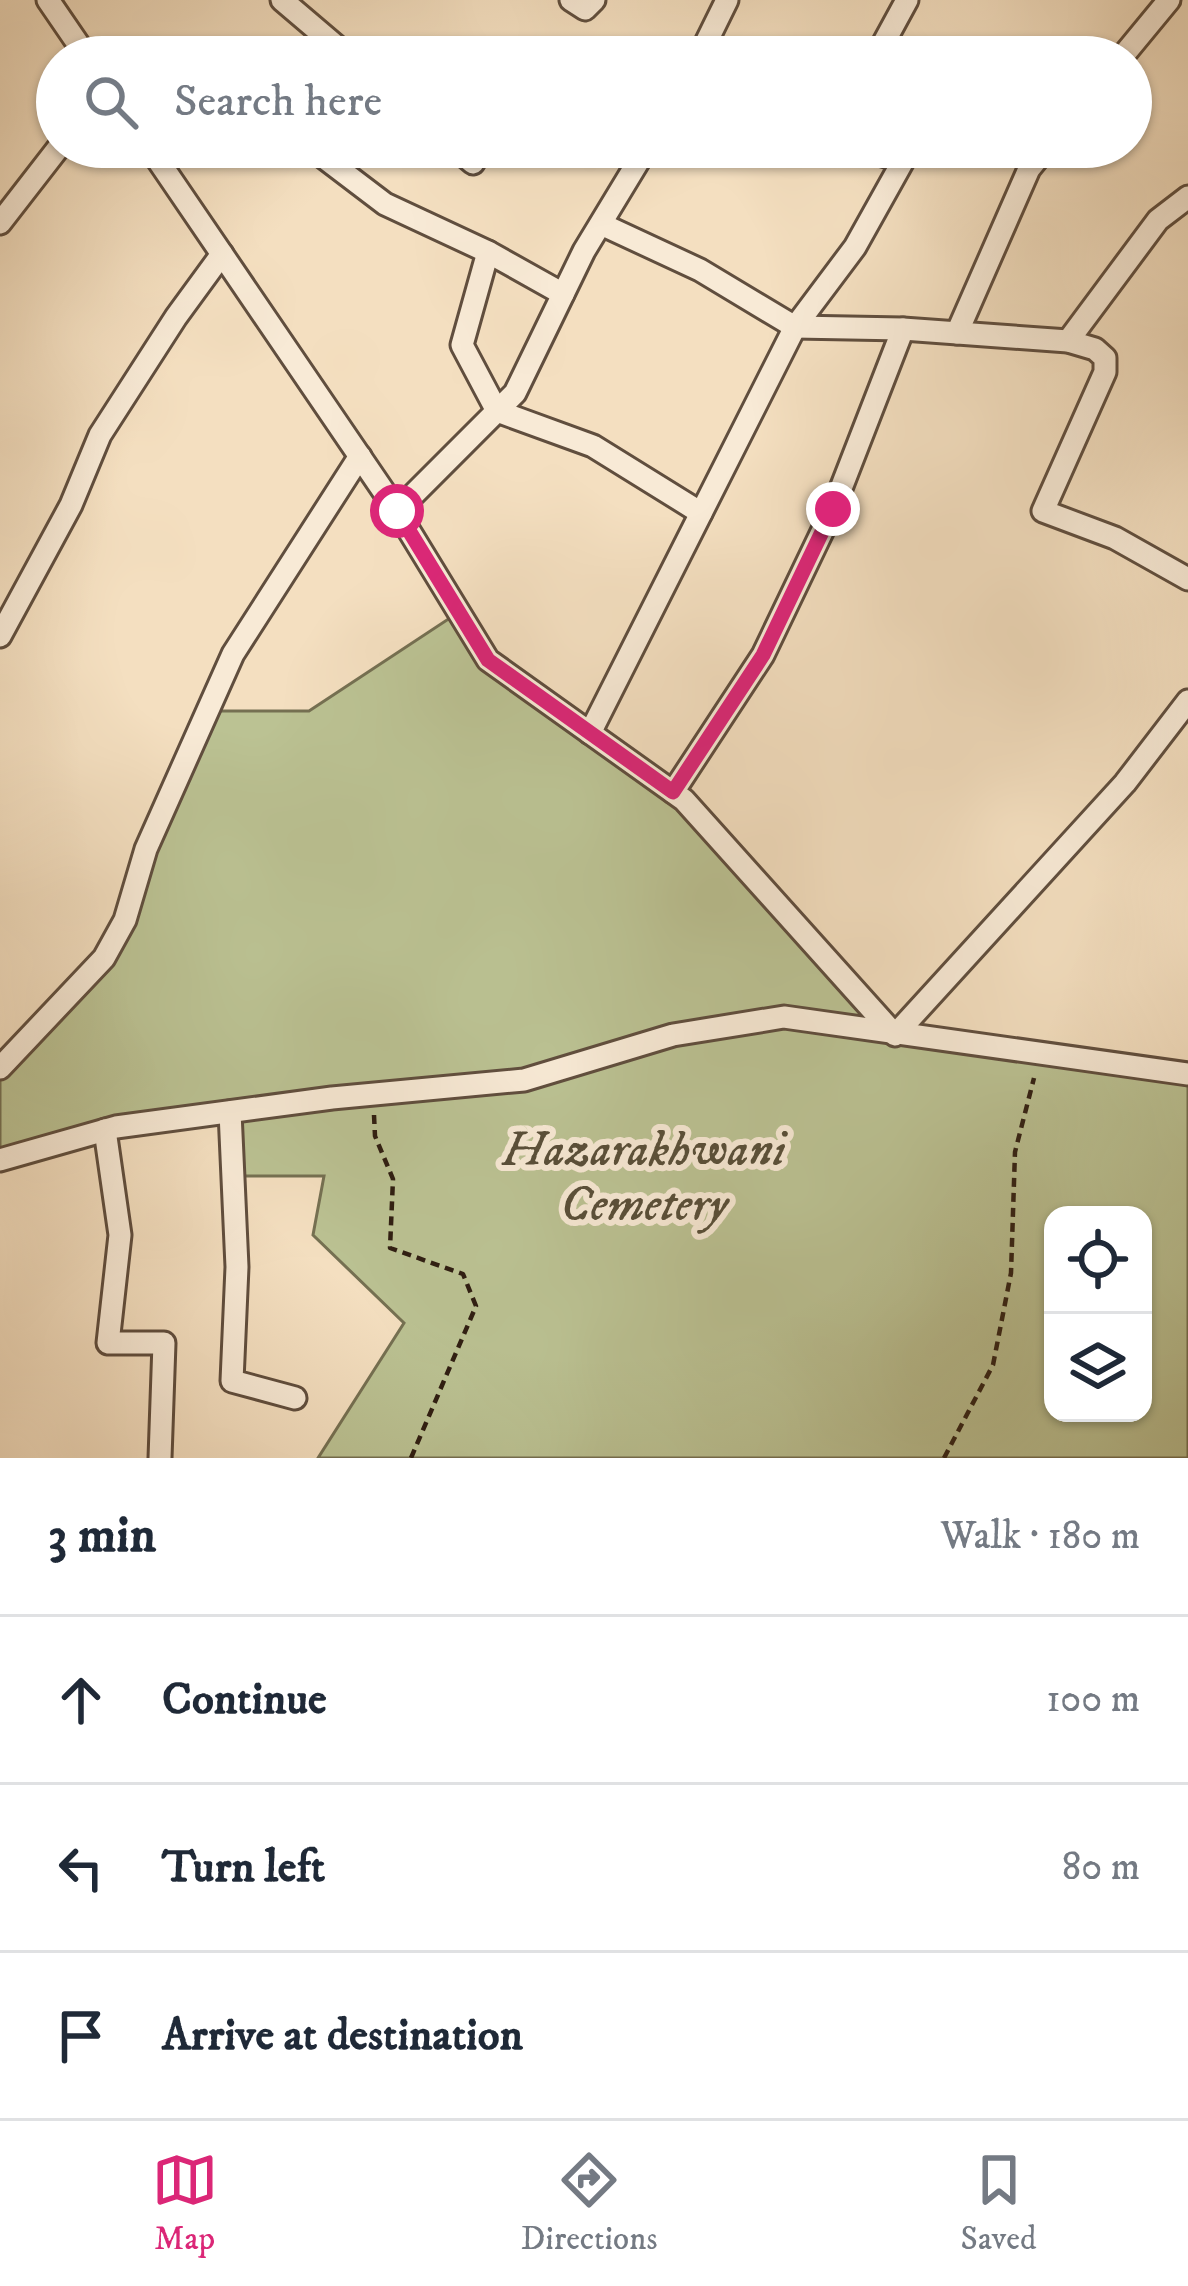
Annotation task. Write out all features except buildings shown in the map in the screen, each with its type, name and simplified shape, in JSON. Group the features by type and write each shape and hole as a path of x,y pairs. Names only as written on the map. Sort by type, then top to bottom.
{"street":[{"path":"49,0 73,36"},
{"path":"282,0 324,36"},
{"path":"571,0 585,9 594,0"},
{"path":"709,36 727,0"},
{"path":"888,36 907,0"},
{"path":"1139,36 1169,0"},
{"path":"0,223 43,168"},
{"path":"163,168 397,511 488,660 673,792 896,1035"},
{"path":"338,168 385,204 563,295"},
{"path":"397,511 515,393 634,168"},
{"path":"590,733 795,327 855,247 899,168"},
{"path":"957,333 1030,168"},
{"path":"1067,341 1158,220 1188,197"},
{"path":"601,224 700,270 795,327 1067,341 1095,349 1105,358 1105,372 1043,511 1115,538 1188,579"},
{"path":"488,253 462,345 497,411 592,446 701,513"},
{"path":"0,636 71,505 100,435 222,254"},
{"path":"673,792 763,655 833,509 903,329"},
{"path":"0,1068 104,958 125,920 146,849 233,654 359,456"},
{"path":"896,1035 1125,783 1188,701"},
{"path":"0,1160 105,1130 524,1080 673,1035 784,1018 1188,1074"},
{"path":"230,1112 237,1267 232,1381 295,1398"},
{"path":"105,1130 120,1234 108,1342 164,1343 160,1458"}],"path":[{"path":"944,1458 993,1365 1011,1273 1015,1152 1040,1055"},
{"path":"373,1095 375,1136 393,1179 390,1248 463,1274 476,1306 411,1458"}],"green space":[{"name":"Hazarakhwani Cemetery","path":"459,612 488,660 684,800 895,1035 1188,1074 1188,1458 318,1458 404,1323 313,1235 324,1176 236,1176 242,1112 0,1160 0,1068 104,958 207,711 309,711"}],"route":[{"path":"397,511 488,660 673,792 763,655 833,509"}]}
